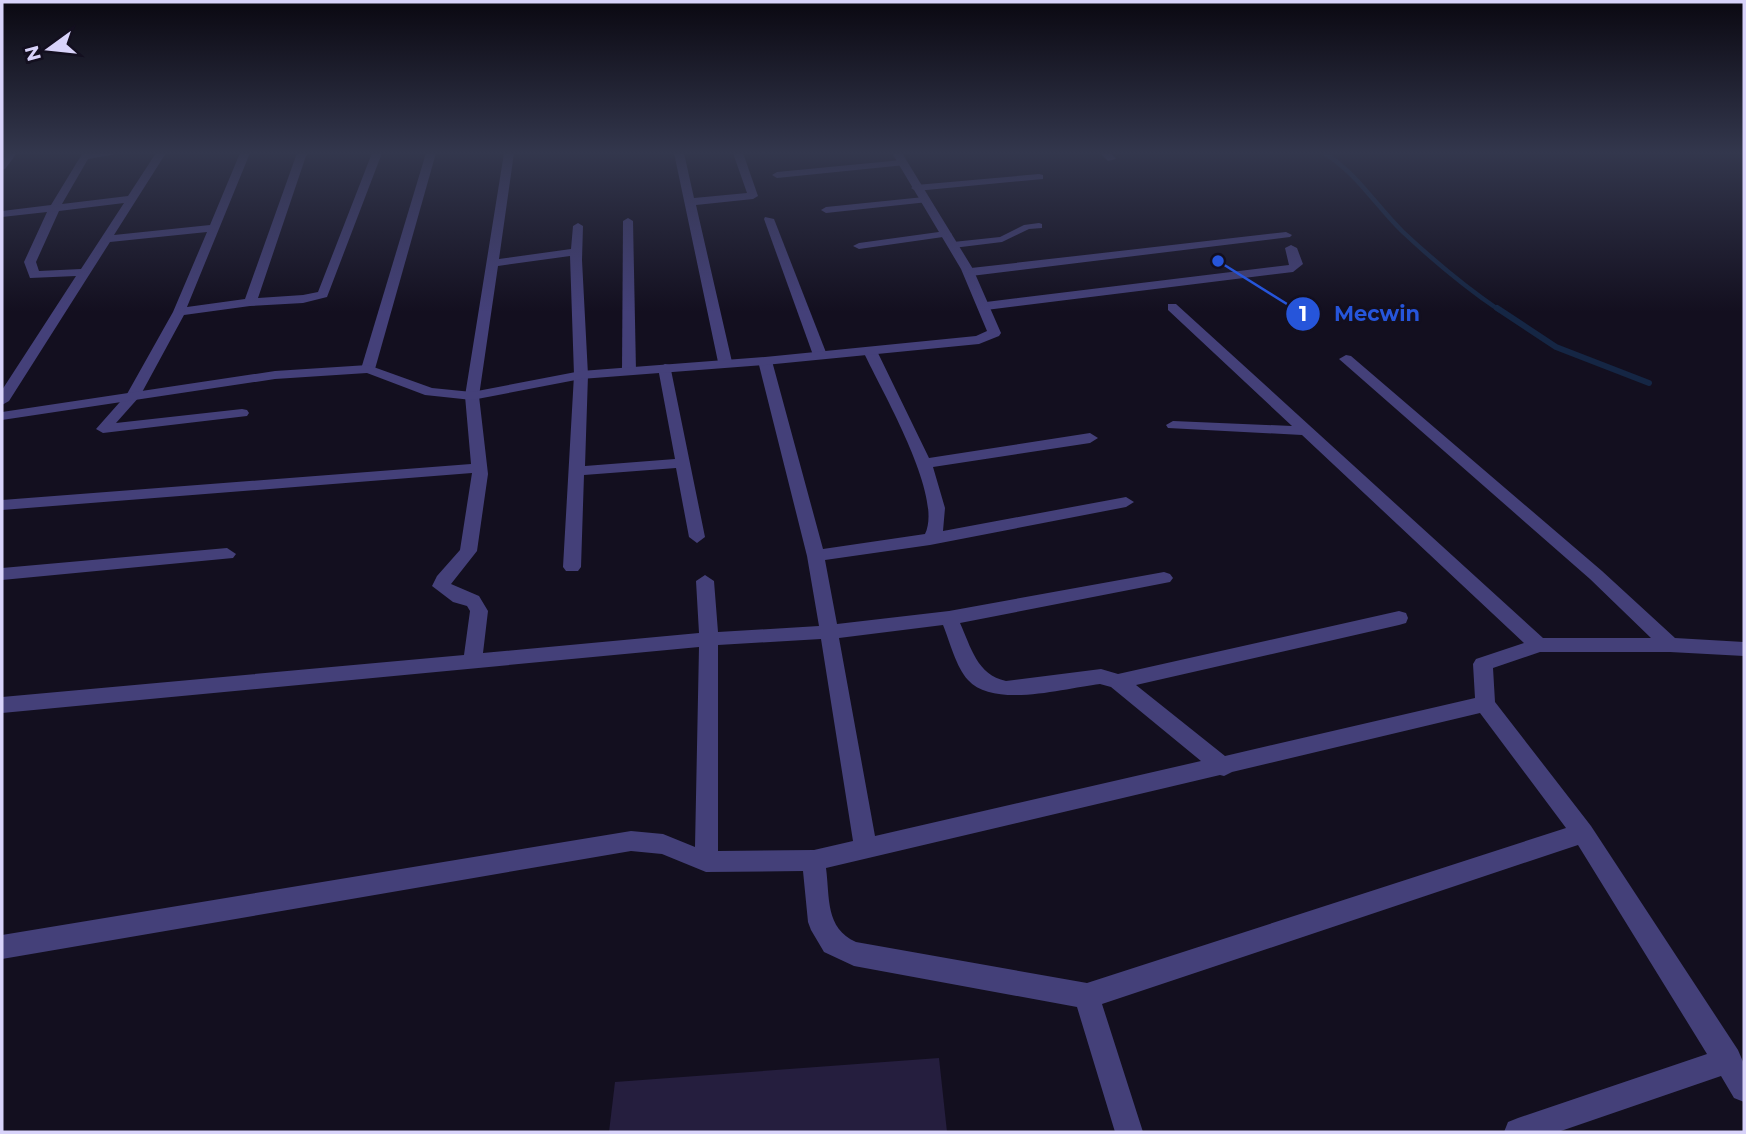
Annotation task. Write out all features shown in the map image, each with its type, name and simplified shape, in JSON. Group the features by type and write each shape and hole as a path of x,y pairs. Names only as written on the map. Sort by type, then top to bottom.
{"street":[{"path":"2,214 65,206"},
{"path":"2,401 128,206"},
{"path":"223,206 179,312 133,396 103,429 242,413"},
{"path":"250,302 284,206"},
{"path":"179,312 250,302 303,299 323,294 357,206"},
{"path":"368,369 416,206"},
{"path":"472,663 479,611 473,601 459,597 441,586 443,579 468,551 479,468 472,396 501,206"},
{"path":"690,206 725,362"},
{"path":"826,210 850,206"},
{"path":"2,416 275,375 368,369 430,392 472,396 581,375 765,361 979,340 994,333 986,306 971,272 928,206"},
{"path":"55,207 30,262 34,275 85,272"},
{"path":"769,219 820,355"},
{"path":"628,221 629,371"},
{"path":"572,567 581,375 576,252 578,226"},
{"path":"106,239 214,228"},
{"path":"859,246 950,239"},
{"path":"971,272 1288,241 1297,264 1293,268 986,306"},
{"path":"492,263 576,252"},
{"path":"1172,307 1539,645"},
{"path":"870,351 923,464 937,509 937,530 930,539"},
{"path":"1346,359 1596,575 1670,645"},
{"path":"765,361 816,556 866,848"},
{"path":"665,368 696,537"},
{"path":"1173,425 1307,431"},
{"path":"923,464 1090,438"},
{"path":"575,471 683,463"},
{"path":"2,505 479,468"},
{"path":"816,556 930,539 1126,502"},
{"path":"2,574 227,554"},
{"path":"2,705 709,639 831,632 949,618 1164,578"},
{"path":"705,581 709,639 706,862"},
{"path":"949,618 974,674 987,685 1006,690 1101,676 1118,682 1224,766"},
{"path":"1118,682 1399,618"},
{"path":"1744,649 1670,645 1539,645 1482,664 1485,704 1583,833 1744,1088"},
{"path":"2,947 631,841 663,844 706,862 814,860 1485,704"},
{"path":"814,860 820,922 833,944 854,954 1087,996 1583,833"},
{"path":"1087,996 1129,1132"},
{"path":"1518,1132 1728,1060"}],"lane":[{"path":"950,239 1002,239 1027,227 1039,226"}],"building":[{"path":"939,1058 947,1132 609,1132 615,1082"}],"waterway":[{"path":"1379,206 1438,263 1499,310"},
{"path":"1497,308 1556,347 1649,383"}],"place":[{"name":"Mecwin","path":"1218,261"}]}
